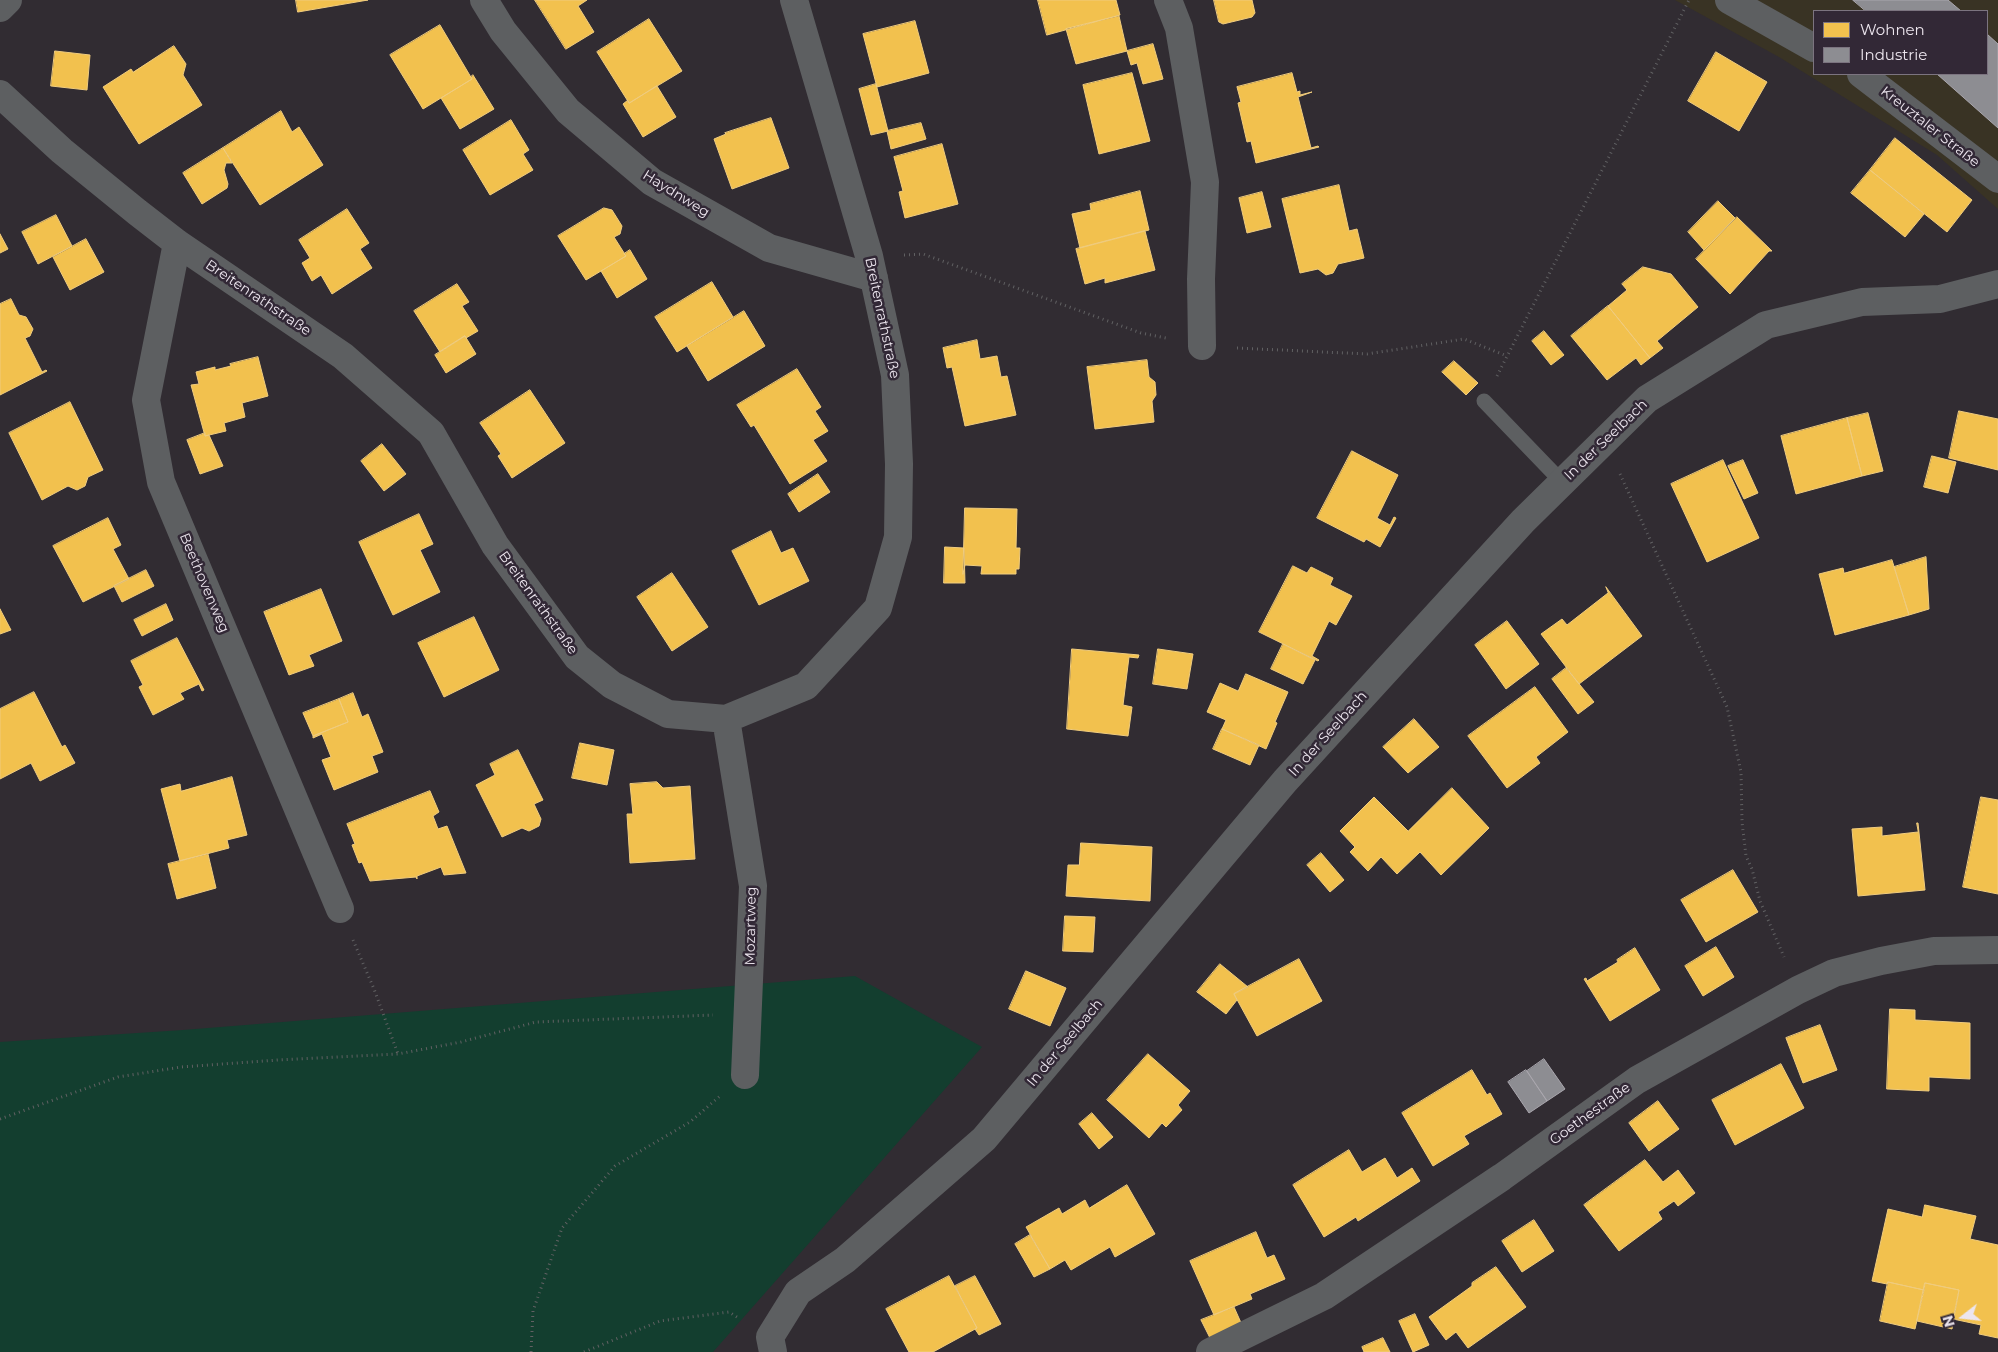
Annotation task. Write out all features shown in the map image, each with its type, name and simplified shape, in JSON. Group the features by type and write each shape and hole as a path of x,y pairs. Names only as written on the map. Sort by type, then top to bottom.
{"street":[{"path":"0,8 8,0"},
{"name":"Haydnweg","path":"484,0 503,31 568,112 652,182 769,248 874,278"},
{"name":"Breitenrathstraße","path":"0,94 62,151 177,243 343,356 431,434 495,545 577,657 612,685 668,714 726,719 806,686 878,608 898,537 899,464 896,375 874,278 831,120 794,0"},
{"path":"1168,0 1179,28 1205,182 1201,279 1202,346"},
{"path":"1729,0 1813,47"},
{"name":"Kreuztaler Straße","path":"1862,75 1998,180"},
{"name":"Beethovenweg","path":"177,243 146,400 161,482 340,909"},
{"name":"In der Seelbach","path":"771,1345 798,1292 845,1260 984,1139 1286,781 1445,605 1562,482 1647,399 1766,325 1862,302 1940,299 1998,284"},
{"name":"Mozartweg","path":"726,719 753,886 745,1075"},
{"name":"Goethestraße","path":"1210,1352 1324,1296 1502,1177 1637,1080 1798,990 1834,973 1880,961 1934,951 1998,950"}],"lane":[{"path":"1484,401 1562,482"}],"path":[{"path":"1484,401 1689,0"},
{"path":"923,254 1141,332 1202,346 1367,354 1464,339 1507,356"},
{"path":"1605,440 1727,707 1741,772 1742,822 1746,856 1752,868 1760,901 1773,931"},
{"path":"340,909 374,989 398,1054"},
{"path":"0,1119 118,1077 181,1067 398,1054 461,1042 536,1022 748,1013"},
{"path":"531,1352 533,1310 562,1228 615,1166 690,1122 745,1075"},
{"path":"584,1352 660,1321 729,1312 771,1345"}],"shaded area":[{"path":"1675,0 1998,0 1998,209 1937,155 1779,57"}],"green space":[{"path":"855,976 982,1047 713,1352 0,1352 0,1042 183,1030"}],"building: Wohnen":[{"path":"296,0 368,0 298,12"},
{"path":"535,0 587,0 578,6 594,32 566,49"},
{"path":"1038,0 1116,0 1120,15 1047,35"},
{"path":"1214,0 1252,0 1255,13 1252,17 1223,24 1219,22"},
{"path":"1119,16 1127,51 1076,64 1066,29"},
{"path":"649,19 682,71 629,103 597,52"},
{"path":"915,21 929,73 877,87 863,34"},
{"path":"440,25 472,79 423,109 390,55"},
{"path":"1153,44 1163,79 1143,84 1137,63 1131,65 1127,51"},
{"path":"174,46 186,64 183,75 202,105 139,144 103,87 131,69 133,72"},
{"path":"55,51 90,55 87,90 51,86"},
{"path":"1716,52 1767,82 1739,131 1688,101"},
{"path":"1132,73 1150,141 1099,154 1083,85"},
{"path":"1292,73 1297,92 1300,91 1300,95 1312,92 1298,97 1311,148 1319,147 1256,163 1251,141 1247,142 1238,103 1241,102 1237,87"},
{"path":"473,75 494,109 460,129 441,98 472,79"},
{"path":"876,84 888,131 871,135 859,89"},
{"path":"657,86 676,117 643,137 623,104 628,100 629,103"},
{"path":"281,111 292,132 299,127 323,165 260,205 223,148"},
{"path":"771,118 789,168 732,189 714,139 725,133"},
{"path":"511,120 529,150 523,154 533,170 490,195 463,150"},
{"path":"921,123 926,139 891,149 887,131"},
{"path":"1895,138 1972,200 1947,232 1870,170"},
{"path":"942,144 958,204 905,218 899,192 903,191 894,157"},
{"path":"223,148 232,163 226,163 224,170 228,184 227,188 202,204 183,173"},
{"path":"1870,170 1924,214 1905,237 1851,193"},
{"path":"1339,185 1349,231 1357,229 1364,258 1338,264 1333,273 1326,275 1318,269 1300,273 1282,199"},
{"path":"1140,191 1149,230 1080,248 1072,214 1091,210 1090,204"},
{"path":"1262,192 1271,227 1247,233 1239,198"},
{"path":"1718,201 1735,218 1704,250 1688,232"},
{"path":"604,208 612,210 622,226 620,234 614,237 626,256 586,280 558,236"},
{"path":"347,209 369,243 360,249 372,268 332,294 321,275 312,281 302,263 310,258 299,240"},
{"path":"56,215 72,246 38,264 22,232"},
{"path":"1737,217 1772,251 1769,251 1730,294 1696,259"},
{"path":"1145,231 1155,270 1105,283 1105,278 1085,284 1076,249"},
{"path":"0,234 8,249 0,253"},
{"path":"86,239 104,272 70,290 53,257"},
{"path":"630,250 647,279 617,298 601,271 626,256 624,254"},
{"path":"1643,267 1671,274 1698,307 1657,341 1663,348 1650,358 1608,306 1627,290 1622,284"},
{"path":"712,282 733,317 677,352 655,317"},
{"path":"457,284 469,302 462,306 478,331 466,338 465,336 440,352 414,311"},
{"path":"11,299 19,315 26,317 33,329 30,336 25,338 42,372 47,371 0,395 0,304"},
{"path":"1608,306 1650,358 1641,365 1636,358 1607,380 1571,336"},
{"path":"744,311 765,346 708,381 687,346"},
{"path":"1544,331 1564,355 1551,365 1532,341"},
{"path":"465,336 476,354 446,373 435,355"},
{"path":"977,340 980,359 997,356 1001,377 1007,376 1016,415 965,426 952,367 947,368 943,348"},
{"path":"258,357 268,396 242,403 245,417 224,423 226,431 205,436 191,385 199,384 196,372 215,367 215,370"},
{"path":"1147,360 1149,377 1155,382 1156,395 1152,401 1154,422 1095,429 1087,367"},
{"path":"1454,361 1478,383 1466,395 1442,372"},
{"path":"797,369 821,407 815,411 828,431 813,440 827,461 790,484 754,425 751,427 737,405"},
{"path":"530,390 565,443 512,478 498,456 501,454 480,423"},
{"path":"70,402 103,470 88,477 85,486 77,490 68,486 42,500 9,433"},
{"path":"1959,411 1998,419 1998,470 1949,458"},
{"path":"1868,413 1883,471 1862,476 1847,418"},
{"path":"1847,418 1862,476 1796,494 1781,436"},
{"path":"205,433 205,436 209,435 223,466 200,474 187,440"},
{"path":"382,444 406,474 384,491 361,461"},
{"path":"1352,451 1398,475 1377,518 1390,525 1394,517 1396,518 1380,547 1366,539 1364,542 1317,518"},
{"path":"1932,456 1956,462 1948,493 1924,487"},
{"path":"1723,460 1759,538 1707,562 1671,484"},
{"path":"1743,460 1758,493 1744,499 1728,466"},
{"path":"818,474 830,492 799,512 788,494"},
{"path":"965,508 1017,509 1016,548 1020,548 1019,569 1016,569 1016,574 981,574 982,566 965,565 963,574"},
{"path":"419,514 433,544 420,550 440,592 393,615 359,542"},
{"path":"108,518 121,545 113,549 129,579 83,602 53,546"},
{"path":"771,531 781,553 793,548 809,581 759,605 732,551"},
{"path":"945,547 964,548 965,583 944,583"},
{"path":"1926,557 1929,609 1909,615 1894,567"},
{"path":"1892,560 1909,615 1835,635 1819,574 1843,568 1844,573"},
{"path":"1293,566 1307,573 1311,567 1333,578 1330,585 1352,596 1336,625 1329,621 1312,656 1318,661 1259,632"},
{"path":"146,570 154,586 122,602 114,586"},
{"path":"672,573 708,627 672,651 637,597"},
{"path":"1606,587 1642,636 1579,684 1541,634 1562,619 1567,625 1608,593"},
{"path":"321,589 342,641 309,655 314,666 289,675 264,612"},
{"path":"166,604 173,620 142,636 134,620"},
{"path":"0,609 11,630 0,634"},
{"path":"474,617 499,670 444,697 418,643"},
{"path":"1507,621 1539,664 1506,689 1475,645"},
{"path":"177,638 204,690 202,691 199,684 180,693 184,699 153,715 139,687 143,685 131,661"},
{"path":"1283,644 1315,660 1303,684 1271,669"},
{"path":"1072,649 1139,655 1138,658 1129,657 1123,705 1132,707 1128,736 1067,729"},
{"path":"1158,649 1193,654 1187,689 1153,684"},
{"path":"1566,668 1594,702 1578,714 1552,679"},
{"path":"1246,674 1288,692 1266,749 1222,729 1226,720 1207,712 1220,683 1238,691"},
{"path":"1535,687 1568,732 1536,757 1540,763 1507,788 1468,736"},
{"path":"34,692 62,747 65,745 75,763 40,781 31,763 0,779 0,709"},
{"path":"353,693 362,717 368,714 383,752 372,756 378,772 334,790 322,760 331,757 322,734 313,738 313,736 348,722 339,699"},
{"path":"339,699 348,722 313,736 303,713"},
{"path":"1414,719 1439,747 1408,773 1383,747"},
{"path":"1222,729 1259,745 1250,765 1213,749"},
{"path":"580,743 614,750 607,785 572,778"},
{"path":"518,750 543,800 534,804 541,819 539,826 529,831 522,828 502,837 476,785 495,775 490,764"},
{"path":"232,777 247,835 227,840 229,848 180,861 161,789 180,784 181,791"},
{"path":"657,782 663,788 690,786 695,859 630,863 627,814 633,814 630,784"},
{"path":"1452,788 1489,828 1441,875 1420,852 1397,874 1381,857 1368,871 1350,852 1355,847 1340,831 1374,797 1408,831"},
{"path":"430,791 439,812 433,816 438,829 447,826 466,873 444,875 441,867 417,876 417,879 416,877 370,881 362,862 359,863 352,845 355,844 347,824"},
{"path":"1981,797 1998,800 1998,894 1963,887"},
{"path":"1917,823 1925,890 1858,896 1852,829 1882,827 1882,836 1918,832"},
{"path":"1081,843 1152,847 1150,901 1066,896 1068,865 1079,865"},
{"path":"1321,853 1344,880 1330,892 1307,865"},
{"path":"208,854 216,888 177,899 168,864"},
{"path":"1733,870 1758,912 1706,942 1681,900"},
{"path":"1065,916 1095,917 1093,952 1063,951"},
{"path":"1716,947 1734,977 1703,996 1685,966"},
{"path":"1635,948 1660,990 1610,1021 1584,979 1586,978 1587,981 1618,962 1617,960"},
{"path":"1299,959 1322,1001 1257,1036 1234,994"},
{"path":"1220,964 1248,987 1234,994 1237,1000 1226,1014 1197,992"},
{"path":"1026,971 1066,988 1050,1026 1009,1009"},
{"path":"1890,1009 1915,1010 1915,1020 1970,1023 1970,1079 1929,1077 1929,1091 1887,1089"},
{"path":"1820,1025 1837,1070 1803,1083 1786,1038"},
{"path":"1148,1054 1190,1091 1178,1105 1182,1110 1166,1127 1162,1123 1149,1138 1107,1100"},
{"path":"1781,1064 1804,1108 1735,1145 1712,1100"},
{"path":"1472,1070 1487,1095 1490,1093 1502,1114 1464,1136 1469,1144 1433,1166 1402,1113"},
{"path":"1658,1101 1679,1129 1649,1151 1629,1123"},
{"path":"1092,1113 1113,1137 1099,1149 1079,1124"},
{"path":"1349,1150 1362,1172 1385,1158 1397,1178 1412,1168 1420,1181 1358,1221 1356,1217 1324,1237 1293,1185"},
{"path":"1645,1160 1663,1182 1678,1170 1695,1193 1678,1206 1674,1201 1658,1212 1662,1219 1619,1251 1584,1205"},
{"path":"1127,1185 1155,1234 1115,1257 1110,1247 1071,1270 1065,1260 1050,1269 1026,1227 1059,1208 1062,1214 1085,1200 1089,1208"},
{"path":"1925,1205 1976,1216 1970,1239 1998,1245 1998,1338 1979,1334 1981,1325 1953,1319 1959,1290 1925,1283 1924,1290 1888,1282 1887,1284 1872,1281 1888,1209 1922,1217"},
{"path":"1534,1220 1554,1251 1522,1272 1502,1241"},
{"path":"1256,1232 1267,1258 1274,1255 1285,1279 1250,1294 1252,1299 1214,1315 1190,1261"},
{"path":"1030,1235 1050,1269 1034,1277 1015,1244"},
{"path":"1496,1267 1526,1307 1468,1348 1456,1332 1446,1340 1429,1317 1472,1286 1472,1283"},
{"path":"949,1276 977,1328 933,1352 909,1352 886,1309"},
{"path":"975,1276 1001,1324 979,1335 955,1286"},
{"path":"1888,1282 1924,1290 1915,1329 1880,1321"},
{"path":"1925,1283 1959,1290 1952,1329 1917,1321"},
{"path":"1234,1307 1242,1325 1210,1338 1201,1320"},
{"path":"1415,1314 1429,1345 1413,1352 1399,1321"},
{"path":"1383,1338 1390,1352 1364,1352 1362,1347"}],"building: Industrie":[{"path":"1853,0 1948,0 1960,10 1865,10"},
{"path":"1988,35 1998,44 1998,128 1938,75 1988,75"},
{"path":"1544,1059 1565,1089 1547,1101 1527,1071"},
{"path":"1526,1070 1547,1101 1529,1113 1508,1082"}]}
